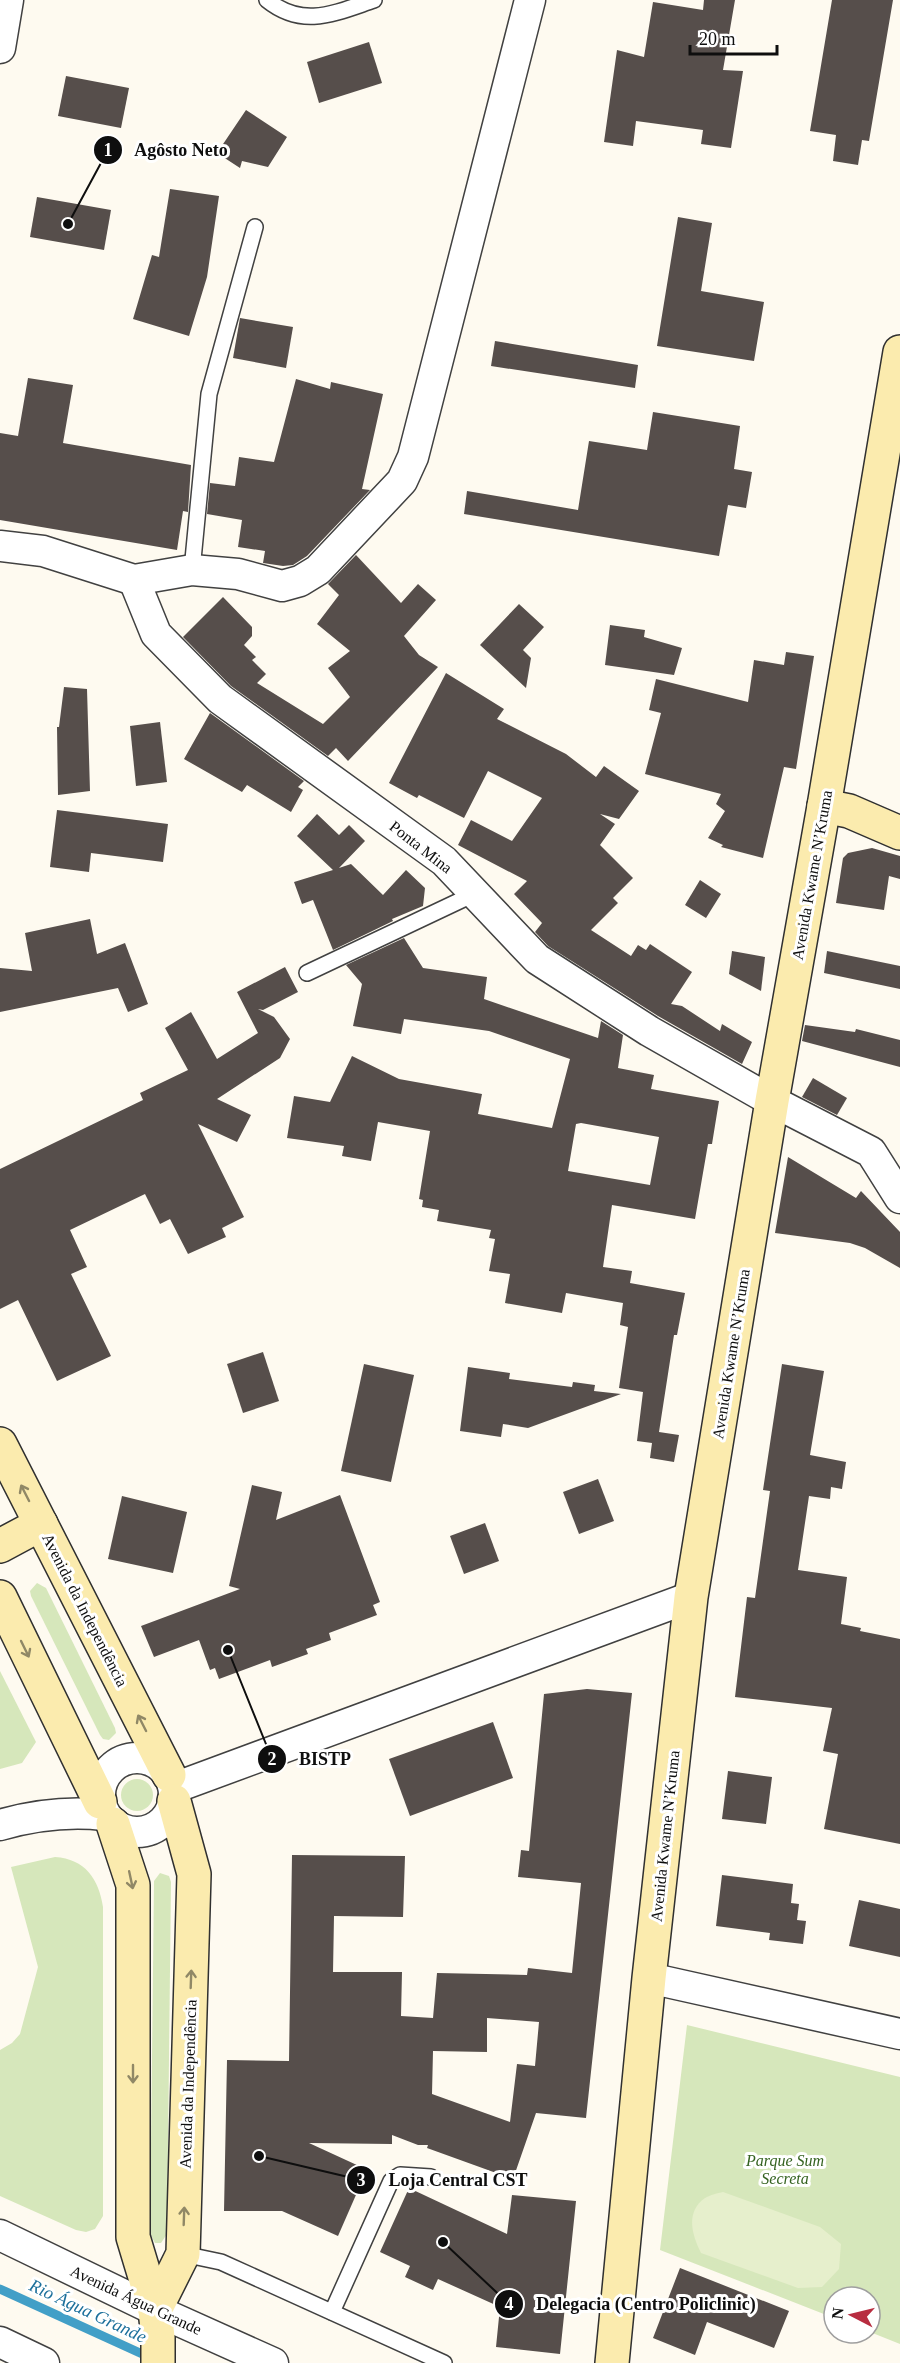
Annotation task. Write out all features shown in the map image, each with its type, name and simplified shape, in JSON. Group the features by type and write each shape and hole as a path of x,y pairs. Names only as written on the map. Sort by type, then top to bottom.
{"street":[{"path":"0,48 8,0"},
{"path":"0,546 43,552 134,580 192,570 238,574 282,586 300,581 318,570 402,481 413,457 530,0"},
{"name":"Avenida Kwame N’Kruma","path":"615,2362 649,1978 691,1597 772,1101 899,361"},
{"name":"Ponta Mina","path":"134,580 156,634 220,699 444,861 537,959 649,1031 772,1101 871,1152 900,1198"},
{"path":"824,806 849,811 900,833"},
{"name":"Avenida da Independência","path":"0,1444 172,1788 194,1874 183,2254 157,2337"},
{"path":"0,1546 41,1524"},
{"path":"0,1597 106,1814 133,1885 134,2237 157,2337"},
{"path":"172,1788 691,1597"},
{"path":"136,1757 149,1759 160,1766 172,1788 170,1813 161,1824 137,1833 124,1831 106,1814 100,1789 104,1777 112,1767 123,1760 136,1757"},
{"path":"0,1825 34,1816 62,1813 106,1814"},
{"path":"649,1978 900,2034"},
{"name":"Avenida Água Grande","path":"0,2235 157,2337 273,2363"},
{"path":"0,2342 44,2363"}],"lane":[{"path":"267,0 278,9 303,17 325,16 374,0"},
{"path":"192,570 209,394 255,227"},
{"path":"308,973 474,894"},
{"path":"332,2312 391,2181 400,2175 431,2177"},
{"path":"183,2254 221,2262 444,2363"}],"green space":[{"path":"37,1583 46,1588 115,1728 116,1733 109,1740 103,1739 100,1735 31,1596 30,1591"},
{"path":"0,1671 36,1742 22,1763 0,1769"},
{"path":"137,1779 148,1784 153,1795 148,1806 137,1811 126,1806 121,1795 126,1784"},
{"path":"55,1857 75,1862 89,1872 98,1888 103,1907 103,2216 95,2229 86,2232 76,2230 0,2196 0,2050 12,2043 20,2034 38,1967 11,1867"},
{"path":"160,1873 169,1876 171,1882 167,2234 161,2243 155,2243 150,2234 154,1881"},
{"name":"Parque Sum Secreta","path":"687,2025 900,2077 900,2344 882,2337 882,2285 822,2285 822,2313 660,2250"},
{"path":"723,2192 820,2227 841,2244 839,2269 822,2287 798,2288 701,2253 693,2231 693,2217 699,2204 712,2195"}],"building":[{"path":"704,0 735,0 723,70 743,71 731,148 701,144 703,130 636,121 633,146 604,142 617,50 644,57 653,2 703,10"},
{"path":"832,0 893,0 869,141 862,140 858,165 833,161 836,135 810,131"},
{"path":"369,42 382,83 319,103 307,62"},
{"path":"66,76 129,88 121,128 58,116"},
{"path":"246,110 287,137 268,167 242,161 240,168 217,153"},
{"path":"170,189 219,196 207,277 189,336 133,319 152,255 159,257"},
{"path":"37,197 111,210 104,250 30,237"},
{"path":"678,217 712,223 701,291 764,302 754,361 657,346"},
{"path":"240,318 293,327 286,368 233,358"},
{"path":"495,341 638,365 635,388 491,366"},
{"path":"28,378 73,385 63,443 191,465 188,512 183,511 177,550 0,520 0,433 18,436"},
{"path":"296,379 330,389 331,382 383,394 362,489 370,490 307,556 293,565 283,566 263,563 265,551 238,547 242,520 207,514 210,483 235,486 239,457 274,462"},
{"path":"653,412 740,426 734,469 752,472 746,508 728,505 719,556 464,514 467,491 578,510 589,441 647,450"},
{"path":"356,555 401,603 418,584 436,600 404,636 419,655 438,667 348,761 336,748 328,756 231,686 183,637 223,597 252,627 252,636 244,645 256,657 252,660 266,674 257,683 323,724 350,697 328,668 350,651 317,624 339,595 328,584"},
{"path":"519,604 544,627 523,650 531,658 526,688 480,645"},
{"path":"610,625 645,630 644,637 682,648 674,675 605,665"},
{"path":"786,652 814,656 796,769 784,767 763,858 721,847 723,845 708,838 725,811 716,804 721,794 645,774 661,713 649,710 656,679 748,702 754,660 784,665"},
{"path":"446,673 504,709 497,719 566,754 596,777 604,766 639,791 619,819 600,814 615,824 600,845 633,878 613,898 618,903 591,930 631,956 638,945 646,950 650,944 692,972 671,1004 682,1006 720,1031 722,1024 752,1042 742,1064 658,1016 548,946 535,932 542,923 514,894 527,881 458,845 471,820 512,841 542,798 488,771 464,818 419,795 417,798 389,783"},
{"path":"64,687 87,689 90,791 58,795 57,727 59,727"},
{"path":"210,713 304,781 298,787 303,790 291,812 247,785 242,792 184,759"},
{"path":"160,722 167,782 136,786 130,726"},
{"path":"57,810 168,824 163,862 91,853 89,872 50,867"},
{"path":"317,814 339,835 349,825 365,841 339,868 351,864 383,895 406,870 425,888 423,906 392,919 393,921 333,950 313,900 302,904 294,882 333,870 297,836"},
{"path":"872,848 900,856 900,879 889,876 884,910 836,903 843,858 848,853"},
{"path":"700,880 721,894 706,918 685,905"},
{"path":"90,919 97,954 125,943 148,1004 128,1012 118,988 0,1012 0,968 32,971 25,933"},
{"path":"404,938 423,968 487,977 484,999 598,1038 601,1021 623,1035 618,1068 654,1075 651,1089 719,1101 712,1144 708,1144 695,1219 612,1205 603,1267 632,1271 630,1283 685,1293 677,1335 674,1335 659,1432 679,1435 674,1462 650,1458 652,1443 637,1441 643,1392 619,1388 628,1327 620,1325 623,1303 566,1293 562,1313 505,1303 510,1274 489,1271 495,1239 489,1238 491,1230 437,1221 439,1210 422,1207 423,1200 419,1199 430,1131 378,1122 371,1161 342,1156 344,1146 287,1138 294,1096 330,1102 352,1056 399,1079 482,1094 478,1114 552,1128 570,1059 489,1031 404,1019 401,1034 353,1026 362,984 346,965","holes":["576,1124 659,1137 650,1185 568,1171"]},
{"path":"732,951 765,957 761,991 729,974"},
{"path":"827,951 900,966 900,989 824,973"},
{"path":"285,967 298,992 263,1010 258,1009 274,1017 290,1039 280,1058 217,1099 251,1115 237,1142 198,1124 244,1217 222,1228 226,1237 188,1254 170,1219 160,1224 145,1194 70,1230 87,1267 71,1274 111,1356 57,1381 18,1300 0,1309 0,1169 143,1100 140,1093 188,1070 165,1028 191,1012 217,1059 258,1033 237,992"},
{"path":"805,1025 855,1032 856,1029 900,1040 900,1067 802,1041"},
{"path":"813,1078 847,1098 837,1115 802,1097"},
{"path":"788,1157 856,1198 861,1191 900,1232 900,1268 865,1248 850,1243 775,1233"},
{"path":"263,1352 279,1401 243,1413 227,1364"},
{"path":"364,1364 414,1375 391,1482 341,1471"},
{"path":"782,1364 824,1371 810,1455 846,1462 842,1489 831,1487 830,1499 809,1496 798,1570 847,1577 841,1624 861,1628 860,1631 900,1639 900,1844 824,1829 838,1754 823,1751 832,1708 735,1697 747,1597 755,1598 770,1491 763,1490"},
{"path":"468,1367 510,1373 509,1379 572,1387 573,1382 595,1385 594,1391 621,1394 528,1428 503,1424 501,1437 460,1431"},
{"path":"598,1479 614,1521 579,1534 563,1492"},
{"path":"252,1485 282,1492 276,1520 340,1495 380,1602 373,1605 377,1615 329,1633 331,1640 306,1649 308,1654 272,1667 270,1660 219,1679 215,1668 210,1670 199,1640 154,1657 141,1626 240,1589 229,1586"},
{"path":"122,1496 187,1512 173,1573 108,1559"},
{"path":"485,1523 499,1561 464,1574 450,1536"},
{"path":"587,1689 632,1693 586,2118 536,2113 513,2179 427,2148 428,2145 418,2145 392,2135 392,2144 309,2143 359,2166 359,2188 338,2236 282,2211 224,2211 227,2060 289,2061 292,1855 405,1856 403,1917 334,1916 333,1972 402,1972 401,2016 433,2018 437,1973 527,1975 528,1968 572,1973 581,1883 518,1877 521,1850 529,1851 544,1694","holes":["487,2018 539,2022 535,2066 517,2064 510,2122 432,2094 433,2051 487,2052"]},
{"path":"493,1722 513,1778 410,1816 389,1759"},
{"path":"728,1771 772,1777 766,1824 722,1819"},
{"path":"722,1875 793,1884 791,1903 799,1904 797,1920 806,1921 803,1944 769,1940 770,1933 716,1926"},
{"path":"859,1900 900,1909 900,1957 849,1946"},
{"path":"409,2188 507,2234 512,2195 576,2201 560,2354 496,2347 500,2307 438,2279 433,2290 405,2277 410,2266 380,2252"},
{"path":"680,2268 789,2311 774,2348 707,2322 695,2355 653,2338"}],"waterway":[{"name":"Rio Água Grande","path":"0,2289 151,2358"}],"place":[{"name":"Agôsto Neto","path":"68,224"},
{"name":"BISTP","path":"228,1650"},
{"name":"Loja Central CST","path":"259,2156"},
{"name":"Delegacia (Centro Policlinic)","path":"443,2242"}]}
